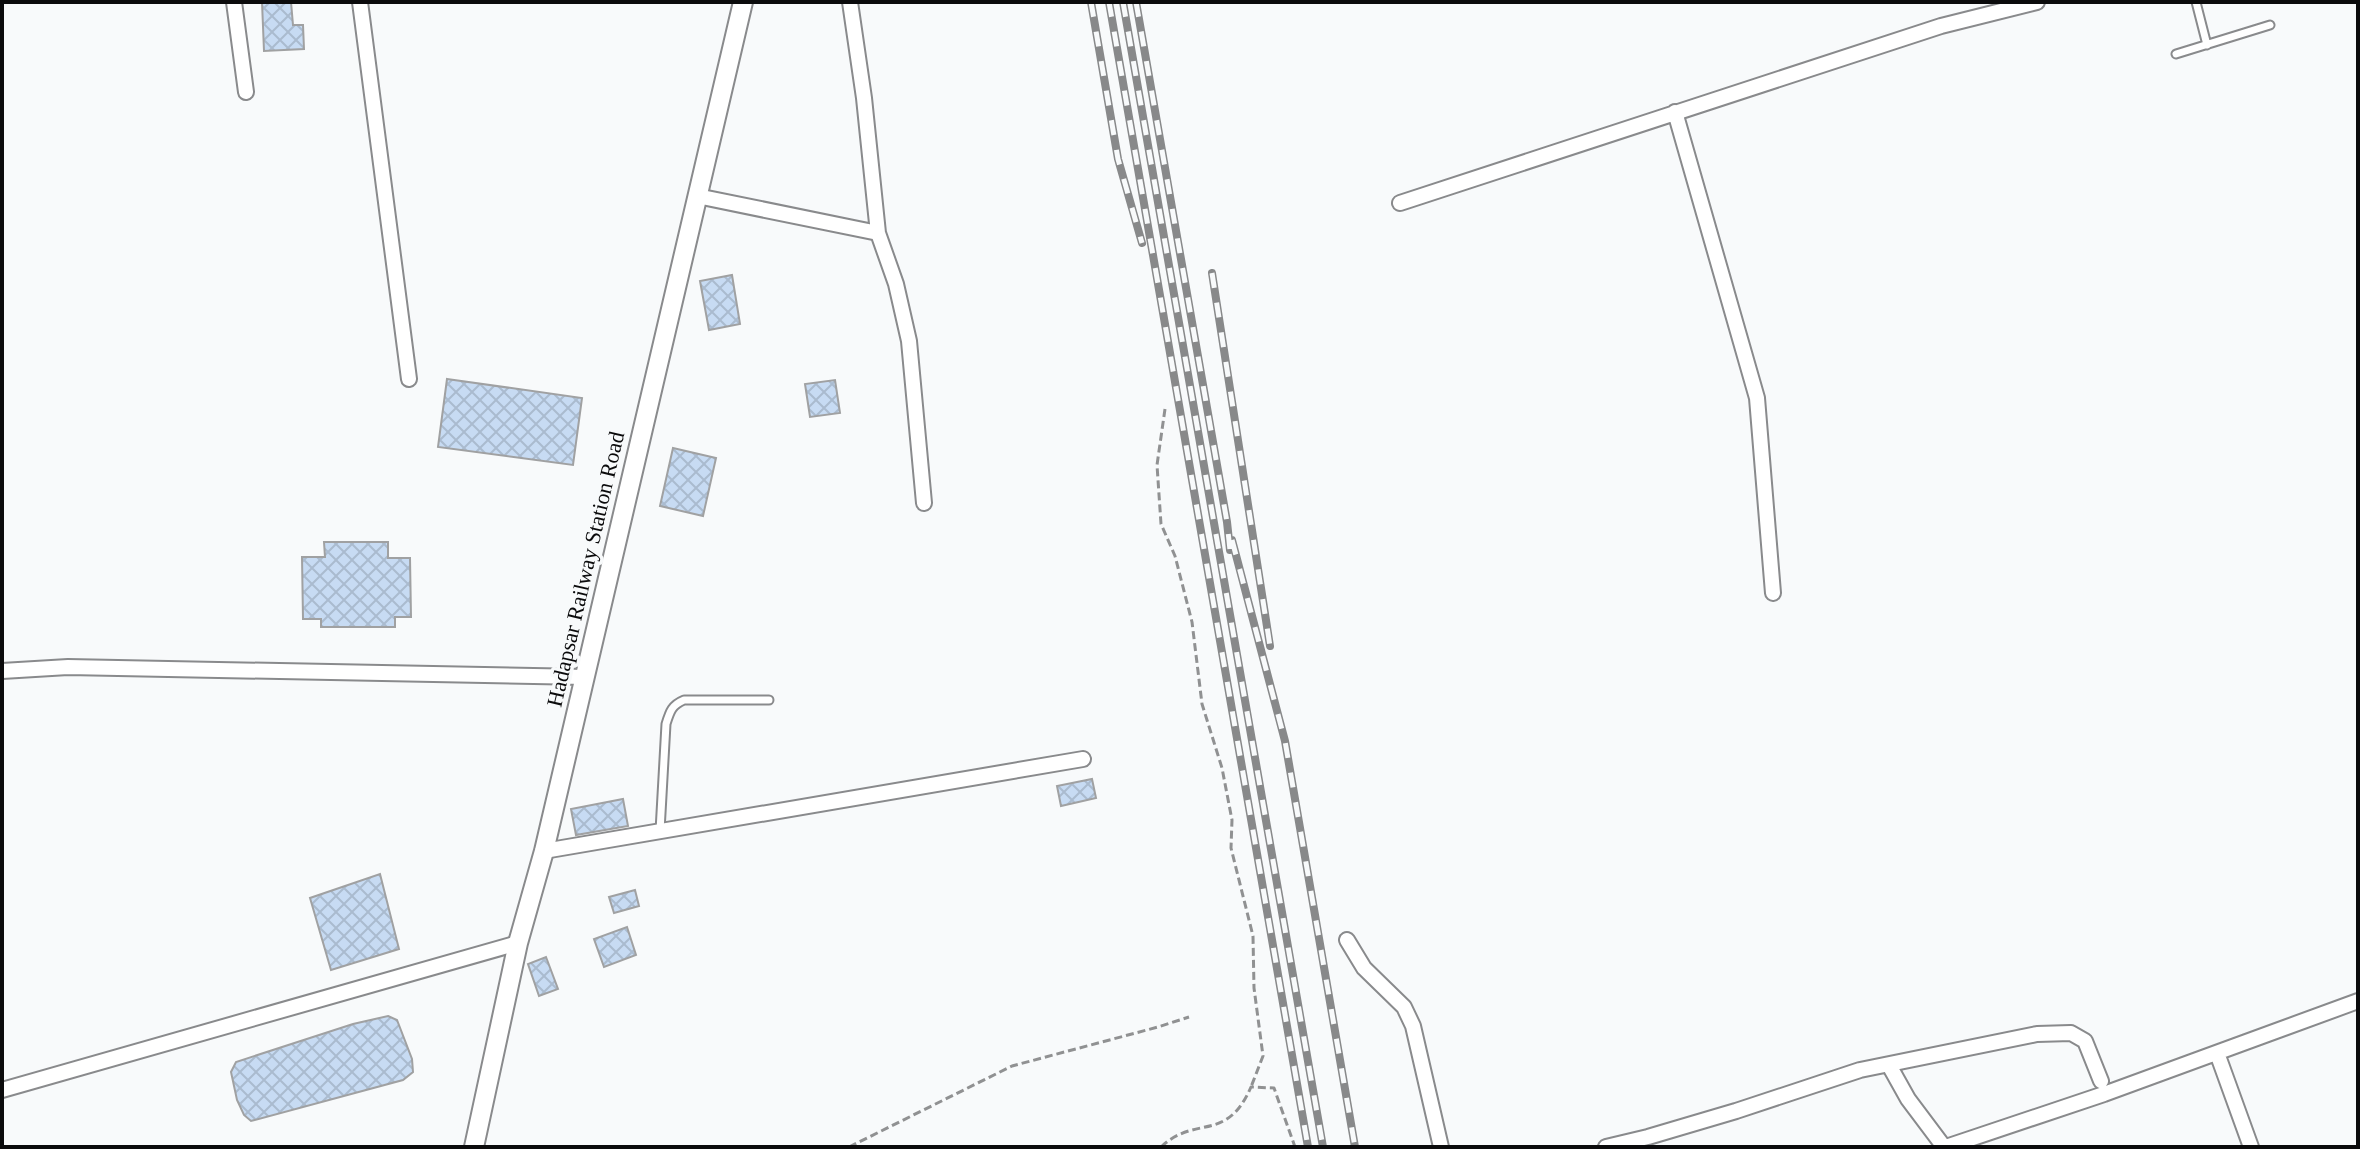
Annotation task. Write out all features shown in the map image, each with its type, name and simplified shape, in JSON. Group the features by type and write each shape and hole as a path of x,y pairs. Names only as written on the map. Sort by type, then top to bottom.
{"street":[{"path":"234,2 246,92"},
{"path":"360,2 409,379"},
{"name":"Hadapsar Railway Station Road","path":"474,1147 518,943 544,851 743,2"},
{"path":"850,2 878,233 896,284 909,341 924,503"},
{"path":"1400,203 1941,26 2037,2"},
{"path":"1675,112 1757,398 1773,593"},
{"path":"697,196 878,233"},
{"path":"2,671 68,667 585,677"},
{"path":"544,851 1083,759"},
{"path":"1347,940 1364,968 1404,1007 1413,1026 1441,1147"},
{"path":"2,1090 518,943"},
{"path":"1889,1065 1908,1099 1945,1147 2358,1001"},
{"path":"1606,1147 1736,1111 1860,1070 2037,1034 2071,1033 2085,1041 2101,1081"},
{"path":"2217,1053 2251,1147"}],"lane":[{"path":"2196,2 2207,45"},
{"path":"2176,54 2270,25"},
{"path":"660,831 666,724 670,710 684,700 769,700"}],"path":[{"path":"1161,1147 1173,1137 1218,1125 1232,1117 1243,1106 1263,1056 1254,988 1253,936 1231,848 1232,820 1222,768 1202,704 1192,622 1175,556 1161,524 1157,465 1165,409"},
{"path":"849,1147 1012,1066 1189,1017"},
{"path":"1251,1087 1274,1088 1295,1147"}],"building":[{"path":"262,2 291,2 293,25 303,25 304,49 264,51"},
{"path":"732,275 740,324 709,330 700,281"},
{"path":"447,379 582,398 573,465 438,447"},
{"path":"835,380 840,413 810,417 805,384"},
{"path":"673,448 716,458 703,516 660,506"},
{"path":"324,542 388,542 388,558 410,558 411,617 395,617 395,627 321,627 321,619 303,619 302,557 325,557"},
{"path":"1092,779 1096,798 1061,806 1057,786"},
{"path":"623,799 628,826 576,835 571,809"},
{"path":"380,874 399,949 331,970 310,898"},
{"path":"635,890 639,906 614,913 609,897"},
{"path":"627,927 636,955 604,967 594,939"},
{"path":"546,957 558,989 539,996 528,964"},
{"path":"388,1016 397,1020 412,1059 413,1072 403,1080 251,1121 244,1115 231,1072 236,1062 353,1024"}],"railway":[{"path":"1091,2 1118,159 1142,243"},
{"path":"1109,2 1308,1147"},
{"path":"1123,2 1323,1147"},
{"path":"1136,2 1230,550"},
{"path":"1212,273 1270,646"},
{"path":"1232,540 1285,741 1355,1147"}]}
